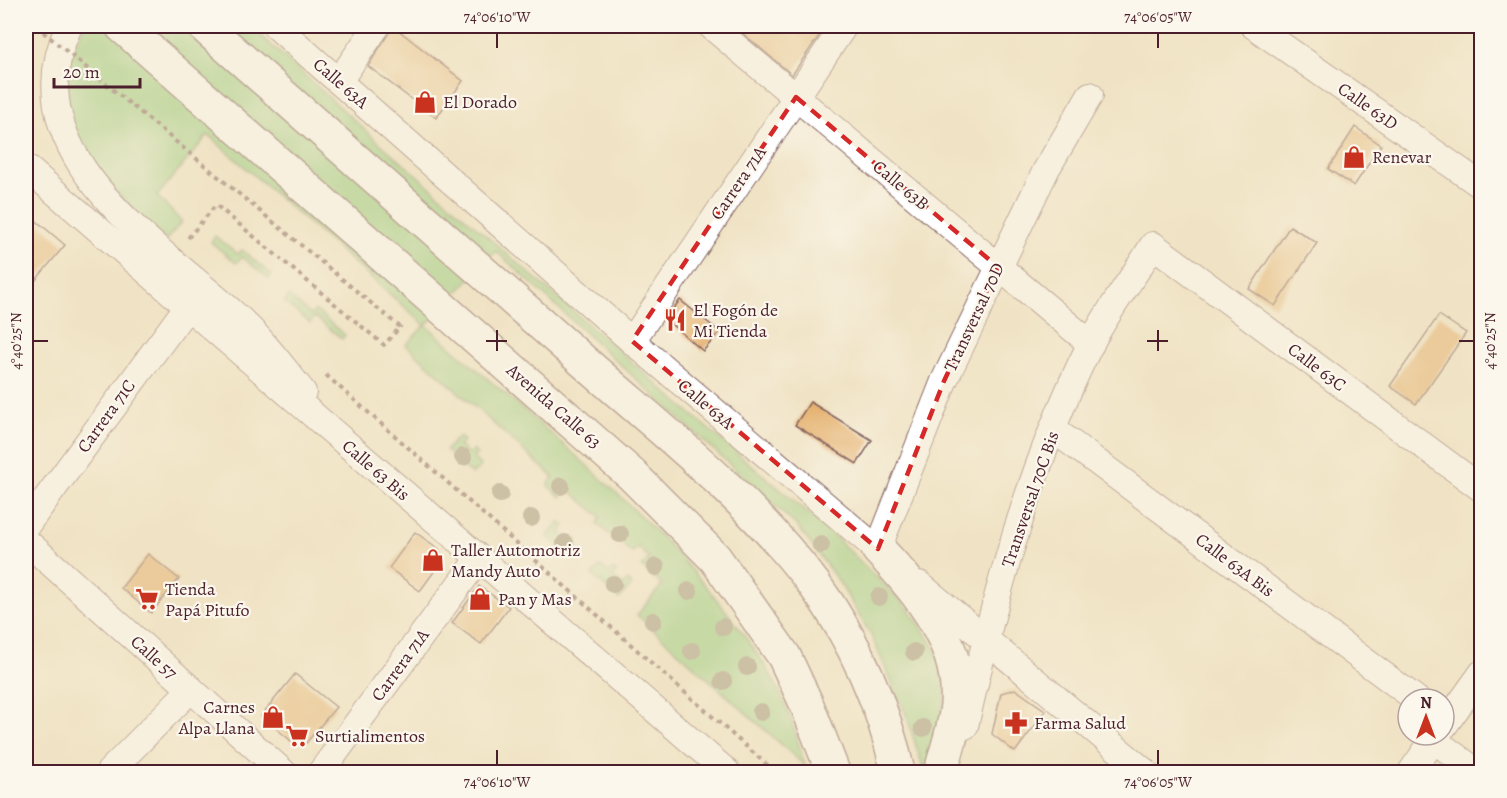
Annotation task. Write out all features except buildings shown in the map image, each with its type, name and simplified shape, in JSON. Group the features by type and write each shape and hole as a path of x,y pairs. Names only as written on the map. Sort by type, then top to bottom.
{"main road":[{"name":"Avenida Calle 63","path":"122,26 632,475 715,558 753,608 784,656 807,705 833,772"},
{"path":"204,26 663,432 758,521 815,585 864,670 880,711 898,772"},
{"path":"878,549 906,579 933,618 955,669 957,707 941,772"}],"street":[{"path":"69,26 60,44 53,71 54,102 60,125 73,155 95,186 139,230 260,338 340,440"},
{"name":"Calle 63A","path":"276,26 632,341 1145,772"},
{"path":"339,81 377,26"},
{"name":"Calle 63B","path":"711,26 1090,344"},
{"name":"Carrera 71A","path":"632,341 844,26"},
{"name":"Calle 63D","path":"1254,26 1482,186"},
{"name":"Transversal 70D","path":"878,549 944,381 1046,170 1090,95"},
{"name":"Calle 63 Bis","path":"26,167 727,772"},
{"name":"Transversal 70C Bis","path":"954,772 985,639 1030,489 1090,344 1153,245"},
{"name":"Calle 63C","path":"1153,245 1482,489"},
{"name":"Carrera 71C","path":"26,526 187,307"},
{"name":"Calle 63A Bis","path":"1054,430 1400,687"},
{"name":"Calle 57","path":"26,541 283,772"},
{"name":"Carrera 71A","path":"321,772 478,558"},
{"path":"1456,708 1482,673"},
{"path":"109,772 191,690"},
{"path":"1456,746 1477,772"},
{"path":"1411,772 1428,747"}],"path":[{"path":"36,26 399,327 384,345 216,205 183,245"},
{"path":"320,370 775,772"}],"highlighted area":[{"path":"796,97 998,267 944,381 878,549 632,341"}],"green space":[{"path":"84,26 250,26 374,138 827,529 909,609 936,649 946,693 935,760 923,768 907,717 871,635 839,582 798,527 496,251 426,325 609,486 695,573 733,620 774,680 790,716 805,766 637,615 662,585 642,567 649,558 638,547 632,553 597,524 601,517 568,489 561,497 548,486 553,477 406,345 425,325 208,135 157,196 182,222 166,240 112,187 83,146 73,124 67,99 67,73 71,55"},
{"path":"215,236 238,254 242,250 272,275 269,279 242,257 236,263 211,242"},
{"path":"289,296 311,315 315,310 345,335 342,339 315,317 310,323 284,302"},
{"path":"459,436 464,441 459,446 469,454 473,450 477,454 473,458 481,466 472,475 446,450"},
{"path":"560,522 565,526 561,532 570,540 574,536 578,540 574,544 582,551 574,561 547,536"},
{"path":"601,566 609,573 613,569 617,572 613,577 623,585 627,580 632,585 619,599 592,575"}],"place":[{"name":"El Dorado","path":"425,102"},
{"name":"Renevar","path":"1354,157"},
{"name":"El Fogón de Mi Tienda","path":"675,320"},
{"name":"Taller Automotriz Mandy Auto","path":"433,560"},
{"name":"Tienda Papá Pitufo","path":"147,599"},
{"name":"Pan y Mas","path":"480,599"},
{"name":"Carnes Alpa Llana","path":"273,717"},
{"name":"Farma Salud","path":"1016,723"},
{"name":"Surtialimentos","path":"297,736"}]}
